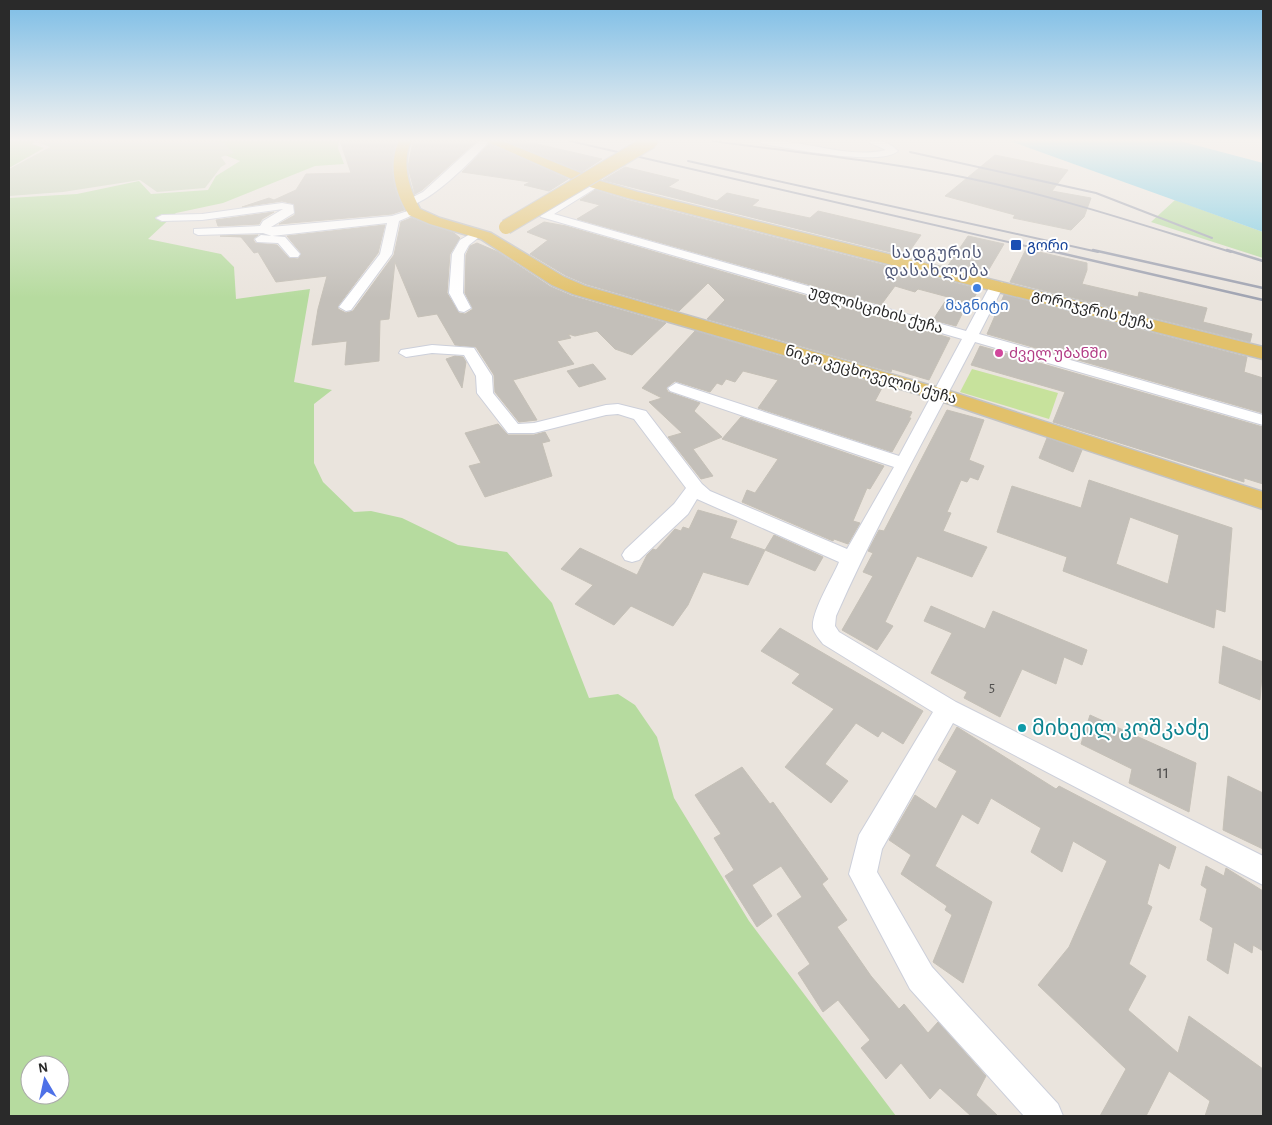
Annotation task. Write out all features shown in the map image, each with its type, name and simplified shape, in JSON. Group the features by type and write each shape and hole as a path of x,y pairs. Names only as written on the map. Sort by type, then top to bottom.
{"main road":[{"path":"405,194 412,208"},
{"path":"481,235 506,227 562,194"},
{"name":"გორიჯვრის ქუჩა","path":"632,194 1263,353"},
{"name":"ნიკო კეცხოველის ქუჩა","path":"412,208 435,221 481,235 558,281 579,290 939,394 1263,501"}],"street":[{"path":"198,231 259,229 272,232 394,220 412,208 428,194"},
{"name":"უფლისციხის ქუჩა","path":"580,194 545,216 1263,420"},
{"path":"162,218 202,216 282,206 289,208 288,213 267,223 249,238 281,240 294,254"},
{"path":"346,307 386,254 394,220"},
{"path":"464,308 456,293 458,254 464,243 481,235"},
{"path":"997,285 904,464 851,559 825,616 824,628 831,638 948,710 1263,871"},
{"path":"406,353 432,349 469,351 484,376 485,393 507,423 514,429 534,428 606,410 633,412 640,416 696,488 715,501 851,559"},
{"path":"676,388 904,464"},
{"path":"632,555 681,509 696,488"},
{"path":"948,710 869,845 863,874 921,978 1046,1116"}],"green space":[{"path":"9,194 43,194 9,196"},
{"path":"79,194 247,194 223,203 176,213 148,239 221,254 234,267 236,299 310,289 294,382 332,390 314,404 314,463 323,482 354,512 371,511 402,518 458,545 507,552 552,603 589,698 618,694 635,705 657,737 674,798 749,921 896,1116 9,1116 9,198"},
{"path":"1175,200 1263,232 1263,258 1151,222"},
{"path":"972,369 1058,393 1049,419 960,392"}],"water":[{"path":"1156,194 1263,194 1263,232"}],"building":[{"path":"288,194 397,194 404,210 392,214 279,224 295,215 294,204 282,201 242,207 269,198 274,200"},
{"path":"590,194 606,194 979,289 970,305 967,304 956,326 933,320 948,297 918,289 915,292 895,286 881,305 577,219 600,205 580,200"},
{"path":"657,194 691,194 717,201 726,194 729,194 759,200 752,206 810,218 818,211 921,235 906,256"},
{"path":"948,194 1066,194 1091,198 1084,217 1071,230 1013,218 1015,215 945,196"},
{"path":"274,212 262,219 259,224 218,226 216,220"},
{"path":"411,218 454,233 460,238 450,254 447,293 459,313 465,314 473,309 465,293 466,255 470,246 477,243 498,252 551,287 572,296 666,323 632,355 615,349 597,331 575,336 568,334 571,338 557,341 574,364 513,380 537,420 519,422 495,392 494,375 476,347 455,345 437,314 418,317 395,262 389,319 380,320 379,361 345,365 347,341 312,345 318,309 327,276 276,282 258,252 254,253 241,237 220,236 258,235 253,239 255,243 277,245 289,258 298,259 301,253 287,236 385,225 378,253 338,306 338,309 346,313 353,311 394,255 401,222"},
{"path":"544,222 566,226 950,338 929,380 892,369 891,372 707,319 725,300 708,283 679,311 586,284 565,275 530,254 548,240 527,232"},
{"path":"968,236 1004,244 985,276 947,267"},
{"path":"1026,249 1087,263 1087,270 1082,284 1138,297 1139,292 1207,308 1203,322 1252,334 1250,342 1010,282"},
{"path":"1004,295 1247,357 1244,372 1263,378 1263,413 987,334"},
{"path":"695,331 883,386 875,401 912,412 909,418 911,418 892,452 758,408 778,380 743,371 735,382 726,379 722,385 717,383 710,392 675,381 666,388 668,392 700,403 694,411 722,437 693,449 713,476 701,479 668,437 682,433 649,402 662,398 642,388"},
{"path":"980,346 1263,427 1263,484 1244,478 1244,482 1053,422 1065,392 971,365"},
{"path":"455,356 463,357 466,362 462,388 446,359"},
{"path":"593,364 606,379 579,387 567,371"},
{"path":"947,410 984,420 969,460 984,466 978,480 970,477 967,482 961,480 947,512 951,513 943,531 987,547 972,577 917,556 885,622 893,626 877,650 842,630 873,576 863,572 873,553 868,551 879,530 884,531"},
{"path":"741,417 884,466 870,489 867,488 853,521 860,523 848,544 834,539 833,541 742,502 747,490 755,493 778,459 722,439"},
{"path":"498,424 508,435 534,435 545,432 550,441 542,443 552,476 485,497 469,466 481,463 465,433"},
{"path":"1047,438 1082,450 1073,472 1039,458"},
{"path":"1089,480 1232,528 1225,612 1216,609 1214,628 1063,571 1067,557 997,532 1012,486 1081,508","holes":["1130,517 1179,535 1168,584 1116,564"]},
{"path":"698,510 737,521 730,538 765,550 748,585 703,572 688,605 673,626 631,606 614,625 575,604 593,585 561,569 580,548 637,575 647,555 653,549 656,550 675,529 681,531 683,527 689,529"},
{"path":"774,535 823,557 815,571 765,550"},
{"path":"931,606 985,629 993,611 1087,650 1082,665 1064,657 1056,684 1022,669 1000,717 964,698 967,692 931,673 952,633 924,621"},
{"path":"780,628 923,711 903,744 882,731 878,737 856,723 825,764 848,781 831,803 785,767 834,709 792,683 800,674 761,651"},
{"path":"1223,646 1263,662 1260,700 1219,683"},
{"path":"1090,715 1196,763 1189,812 1129,783 1132,769 1081,744"},
{"path":"957,727 1056,789 1059,786 1176,847 1169,869 1159,863 1147,904 1152,907 1129,964 1146,976 1128,1010 1178,1053 1189,1016 1263,1069 1263,1116 1205,1116 1210,1101 1169,1071 1146,1116 1100,1116 1126,1069 1038,985 1069,947 1107,861 1073,841 1062,872 1031,852 1041,828 991,798 978,824 962,814 935,866 992,902 963,983 933,962 952,915 945,910 947,906 901,874 911,855 889,840 915,795 936,809 957,771 938,760"},
{"path":"742,767 770,804 773,802 828,879 822,884 847,920 837,927 871,976 899,1009 904,1004 928,1033 938,1022 986,1076 976,1095 998,1116 971,1116 940,1088 930,1099 901,1063 886,1079 861,1048 870,1040 838,1000 823,1012 798,973 810,964 777,914 802,897 781,866 752,885 772,916 757,927 725,876 734,870 714,838 721,834 695,795"},
{"path":"1228,776 1263,793 1263,849 1223,830"},
{"path":"1206,866 1224,876 1226,868 1263,891 1263,951 1253,945 1252,953 1234,942 1228,974 1207,960 1213,928 1200,920 1207,889 1201,885"}],"railway":[{"path":"798,194 1052,252"},
{"path":"834,194 1098,252"},
{"path":"1034,194 1231,252"},
{"path":"1097,194 1212,238"},
{"path":"1047,250 1263,300"},
{"path":"1093,250 1263,288"},
{"path":"1227,250 1263,261"}],"place":[{"name":"გორი","path":"1016,245"},
{"name":"მაგნიტი","path":"977,288"},
{"name":"ძველ უბანში","path":"999,353"},
{"name":"მიხეილ კოშკაძე","path":"1022,728"}],"district":[{"name":"სადგურის დასახლება","path":"937,262"}]}
